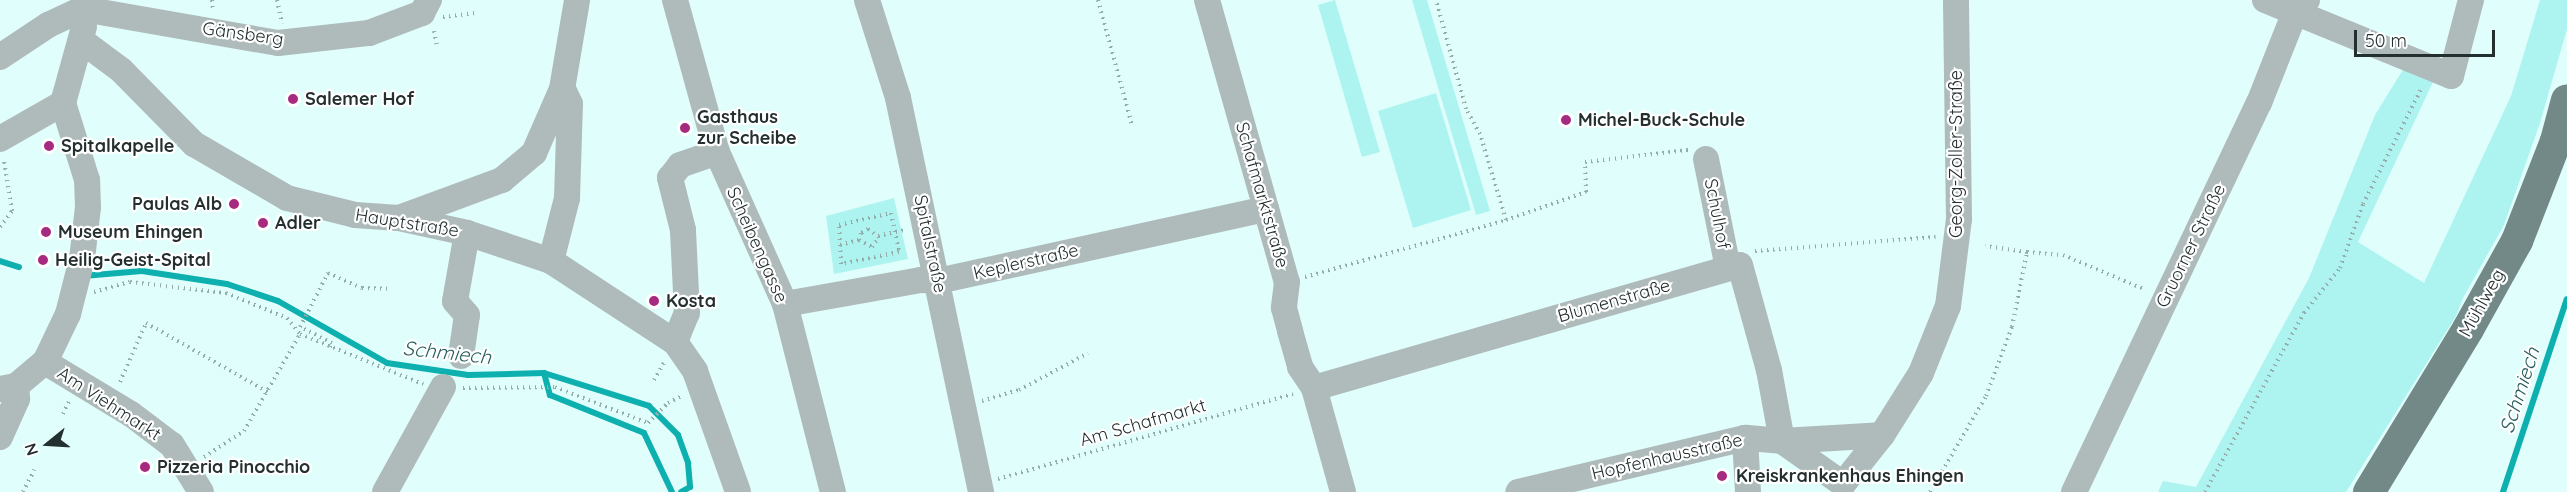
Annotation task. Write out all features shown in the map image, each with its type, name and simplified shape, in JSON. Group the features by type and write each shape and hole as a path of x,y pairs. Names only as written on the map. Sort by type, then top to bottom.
{"main road":[{"name":"Mühlweg","path":"2369,492 2517,241 2556,141 2567,100"}],"street":[{"path":"399,218 469,195 519,168 534,153 547,129 562,89 577,0"},
{"name":"Scheibengasse","path":"675,0 717,152 785,304 833,492"},
{"name":"Spitalstraße","path":"867,0 894,80 980,488"},
{"name":"Schafmarktstraße","path":"1207,0 1287,282 1284,308 1300,367 1314,388 1343,492"},
{"name":"Georg-Zoller-Straße","path":"1782,441 1843,484 1882,435 1921,373 1947,306 1957,235 1956,0"},
{"path":"2265,0 2301,6 2404,46 2441,72 2471,0"},
{"path":"45,362 73,295 82,259 88,207 87,180 63,103 82,41 82,4"},
{"path":"0,57 82,4"},
{"name":"Gänsberg","path":"82,4 167,23 278,43 369,33 433,9"},
{"name":"Gruorner Straße","path":"2074,492 2259,103 2301,6"},
{"name":"Hauptstraße","path":"82,41 121,70 206,157 325,215 399,218 467,233 550,261 675,342 695,371 738,492"},
{"path":"550,261 567,198 570,104 562,89"},
{"path":"0,139 63,103"},
{"path":"675,342 687,313 683,230 670,178 680,165 717,152"},
{"name":"Schulhof","path":"1706,159 1734,267"},
{"name":"Keplerstraße","path":"785,304 921,280 938,281 1266,209"},
{"path":"461,356 467,315 456,301 467,233"},
{"path":"1734,267 1769,370 1782,441 1882,435"},
{"name":"Blumenstraße","path":"1314,388 1734,267"},
{"name":"Am Viehmarkt","path":"8,387 45,362 111,402 172,445 188,467 201,492"},
{"path":"0,437 17,399 8,387"},
{"path":"385,492 443,387"},
{"path":"1745,438 1748,492"},
{"name":"Hopfenhausstraße","path":"1518,492 1745,438 1782,441"}],"path":[{"path":"1098,0 1132,125"},
{"path":"1436,0 1466,109 1480,134 1506,220"},
{"path":"433,9 477,13"},
{"path":"2205,492 2304,313 2340,268 2363,204 2441,72"},
{"path":"0,139 12,210 0,227"},
{"path":"1287,282 1506,220 1586,192 1585,162 1705,148 1706,159"},
{"path":"891,213 895,232 899,252 841,264 839,225 891,213"},
{"path":"840,245 859,240 866,229 865,219"},
{"path":"866,229 872,229 878,236"},
{"path":"872,257 871,247 878,236 903,231"},
{"path":"1734,267 1743,252 1957,235"},
{"path":"859,240 871,247"},
{"path":"1985,246 2063,255 2155,294 2152,300 2163,305"},
{"path":"1930,492 1986,396 2012,327 2026,252"},
{"path":"330,347 332,343 302,325 328,273 362,288 387,289"},
{"path":"73,295 84,296 130,282 192,287 261,305 287,318 300,334 400,376 443,387 555,387 648,423 668,403"},
{"path":"111,402 146,323 268,392"},
{"path":"188,467 244,431 300,334"},
{"path":"963,406 1019,390 1088,353"},
{"name":"Am Schafmarkt","path":"980,488 1314,388"},
{"path":"23,492 34,470"}],"shaded area":[{"path":"1335,0 1380,152 1362,157 1318,5"},
{"path":"1412,0 1427,0 1490,211 1476,215"},
{"path":"2540,0 2567,0 2567,29 2540,123 2504,225 2463,298 2456,316 2346,492 2158,492 2163,481 2196,487 2309,278 2375,115 2404,68 2433,82 2358,242 2424,283 2511,96"},
{"path":"1436,93 1471,210 1413,228 1378,111"},
{"path":"894,198 908,259 834,274 826,216"}],"waterway":[{"name":"Schmiech","path":"0,261 19,267"},
{"name":"Schmiech","path":"83,276 142,271 227,284 278,301 387,363 468,375 544,373 649,406 678,435 688,463 690,487 681,492"},
{"name":"Schmiech","path":"2503,492 2567,299"},
{"path":"544,373 550,395 644,433 672,492"}],"place":[{"name":"Salemer Hof","path":"293,99"},
{"name":"Michel-Buck-Schule","path":"1566,120"},
{"name":"Gasthaus zur Scheibe","path":"685,128"},
{"name":"Spitalkapelle","path":"49,146"},
{"name":"Paulas Alb","path":"234,204"},
{"name":"Adler","path":"263,223"},
{"name":"Museum Ehingen","path":"46,232"},
{"name":"Heilig-Geist-Spital","path":"43,260"},
{"name":"Kosta","path":"654,301"},
{"name":"Pizzeria Pinocchio","path":"145,467"},
{"name":"Kreiskrankenhaus Ehingen","path":"1722,476"}]}
